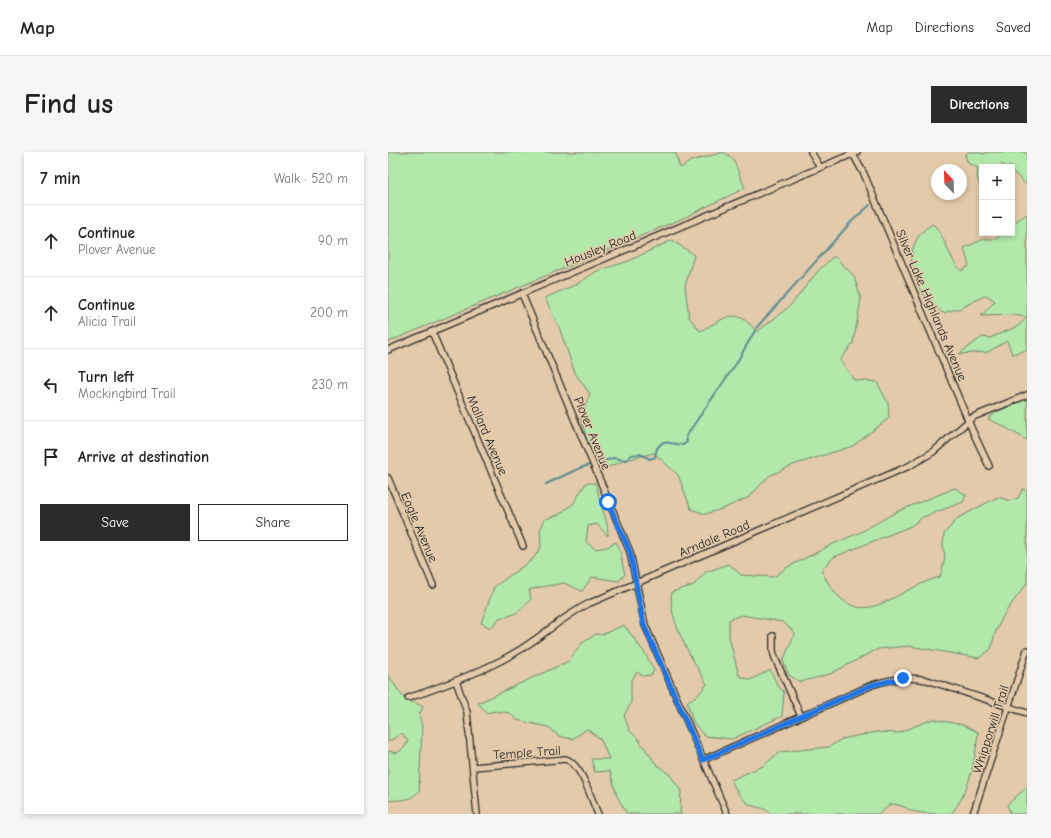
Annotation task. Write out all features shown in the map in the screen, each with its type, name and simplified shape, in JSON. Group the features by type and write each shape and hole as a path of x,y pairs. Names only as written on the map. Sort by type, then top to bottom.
{"street":[{"path":"811,152 820,167"},
{"name":"Housley Road","path":"388,350 855,153"},
{"name":"Silver Lake Highlands Avenue","path":"855,153 968,420 989,466"},
{"name":"Plover Avenue","path":"522,294 630,552 644,625 727,814"},
{"name":"Mallard Avenue","path":"432,332 523,546"},
{"name":"Arndale Road","path":"408,698 456,681 512,654 535,640 557,621 578,609 920,461 933,452 968,420 1027,395"},
{"name":"Eagle Avenue","path":"388,478 433,585"},
{"path":"773,636 773,650 775,658 801,716"},
{"name":"Whipporwill Trail","path":"973,814 1027,650"},
{"path":"703,760 872,685 903,678 928,680 1027,713"},
{"path":"456,681 467,712 477,814"},
{"name":"Temple Trail","path":"473,767 563,759 571,761 578,769 598,814"}],"green space":[{"path":"388,152 675,152 680,168 691,161 724,152 733,159 745,188 681,219 388,342"},
{"path":"968,152 983,154 988,152 1025,152 1027,155 1027,185 1015,174 1015,164 979,164 979,183 977,178 978,168 968,163 965,155"},
{"path":"1027,214 1027,317 1013,315 981,316 995,301 986,295 961,308 943,313 931,303 919,287 912,268 913,247 917,238 924,230 933,224 941,235 953,260 961,271 969,266 964,248 984,239 997,239 999,236 1015,236 1015,222"},
{"path":"672,240 694,255 685,286 689,317 700,331 730,316 736,316 749,323 757,332 790,306 818,271 834,256 854,276 861,300 853,343 840,360 854,380 877,382 888,403 889,418 853,446 793,465 769,476 749,497 725,508 705,514 691,509 678,475 654,453 625,460 609,467 590,453 581,418 590,394 575,373 559,327 545,298 577,284 597,271 629,261"},
{"path":"1027,318 1027,350 1012,354 1007,341 988,352 959,354 982,337 990,338 1018,326"},
{"path":"1027,399 1027,440 988,419 996,412"},
{"path":"586,483 595,483 606,520 608,536 597,524 588,526 586,542 595,549 607,547 616,542 625,574 619,581 592,577 582,591 564,583 529,590 531,599 517,612 509,616 499,618 491,628 481,623 494,587 533,559 541,547 540,530 545,519 558,515 573,504"},
{"path":"955,488 966,495 963,502 923,517 911,526 834,557 821,570 834,592 848,603 861,608 875,606 940,577 945,558 943,545 944,534 958,518 998,497 1010,501 1018,498 1023,489 1027,491 1027,583 1004,614 995,633 991,649 979,658 909,646 878,649 830,674 800,682 789,675 783,661 795,633 783,622 741,615 729,620 729,637 739,676 750,680 770,670 778,686 784,692 782,716 732,739 705,736 693,722 687,702 699,694 707,684 682,640 677,627 671,603 672,592 694,585 706,572 729,564 741,575 774,577 786,568 833,544 861,532 896,512"},
{"path":"624,625 646,655 654,671 651,675 643,676 637,672 631,681 631,703 624,715 629,730 638,739 656,764 670,775 681,791 680,812 682,814 627,814 617,796 610,771 595,772 591,759 609,759 601,740 587,729 572,739 559,736 548,727 517,720 510,713 495,711 487,713 478,703 569,661 581,644 596,634 601,635"},
{"path":"388,675 405,699 423,707 419,715 422,726 419,791 416,795 409,798 388,801 388,751 397,753 404,748 408,741 402,733 388,742"},
{"path":"933,719 963,725 978,732 973,765 967,786 963,796 951,814 929,814 916,812 903,806 891,804 879,814 771,814 764,809 751,805 745,801 731,780 763,766 780,752 829,747 842,739 876,732 898,733"},
{"path":"1027,787 1027,814 1011,814 1007,805"}],"waterway":[{"path":"599,463 613,458 627,460 631,455 640,454 650,459 655,457 657,448 663,442 683,445 687,442 686,436 736,364 757,327 852,221 870,205"},
{"path":"546,484 589,465"}],"route":[{"path":"608,502 630,552 644,625 703,760 872,685 884,681 903,678"}]}
